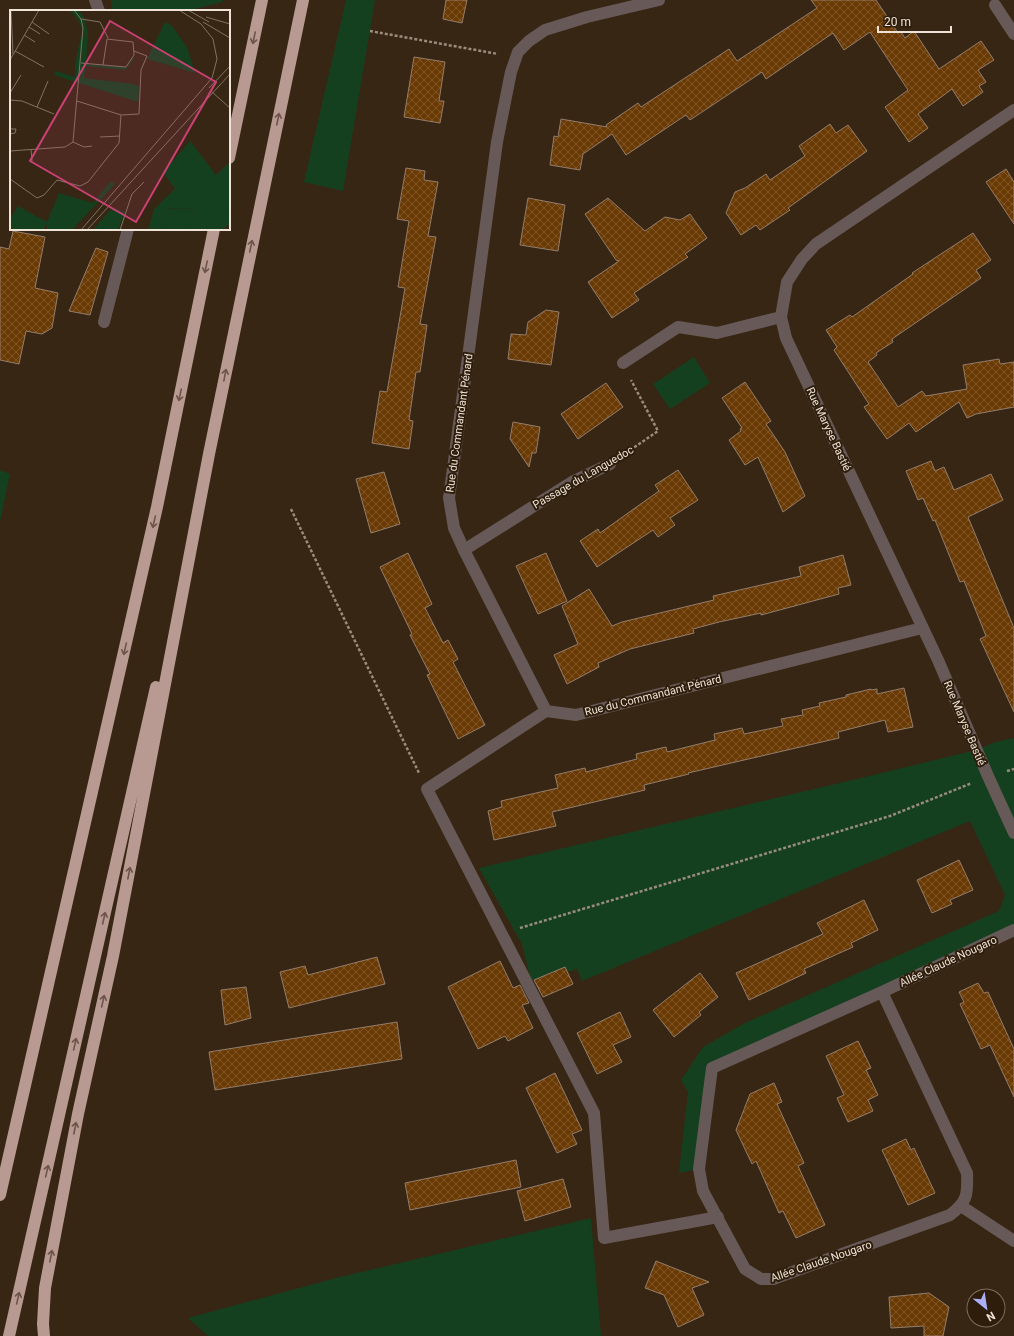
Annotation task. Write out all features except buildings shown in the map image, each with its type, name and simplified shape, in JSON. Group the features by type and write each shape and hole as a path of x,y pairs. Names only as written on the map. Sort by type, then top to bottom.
{"highway":[{"path":"230,153 262,0"},
{"path":"44,1336 43,1324 45,1288 76,1121 113,956 209,454 303,0"},
{"path":"0,1196 157,507 214,230"},
{"path":"9,1336 209,454"}],"street":[{"path":"96,0 99,10"},
{"name":"Rue du Commandant Pénard","path":"659,0 588,17 545,30 528,41 518,52 506,93 497,142 448,498 454,528 546,710 576,715 922,628"},
{"path":"995,5 1014,34"},
{"name":"Rue Maryse Bastié","path":"1014,110 816,244 802,259 787,282 781,317 786,338 938,660 1014,833"},
{"path":"104,322 128,230"},
{"path":"623,363 678,327 717,333 781,317"},
{"name":"Passage du Languedoc","path":"464,550 572,482 610,464"},
{"path":"546,710 427,789 594,1113 604,1238 718,1217"},
{"name":"Allée Claude Nougaro","path":"961,1206 950,1215 773,1279 761,1280 745,1269 703,1191 699,1168 712,1068 882,992 1014,930"},
{"path":"882,992 967,1173 966,1196 961,1206 1014,1241"}],"path":[{"path":"370,31 516,58"},
{"name":"Passage du Languedoc","path":"610,464 658,431 623,363"},
{"path":"291,509 427,789"},
{"path":"501,933 890,816 988,776 1014,769"}],"green space":[{"path":"111,0 223,0 222,2 191,10 112,10"},
{"path":"346,0 375,0 343,191 304,182"},
{"path":"694,357 710,383 670,409 653,384"},
{"path":"0,470 10,474 0,522"},
{"path":"1014,738 1014,938 1011,931 712,1068 699,1169 679,1173 688,1092 681,1080 703,1047 745,1023 999,911 1005,895 970,821 582,981 577,969 567,972 565,967 531,981 522,944 479,868 861,778 976,750 996,742"},
{"path":"591,1218 601,1336 208,1336 188,1318 336,1278"}]}
